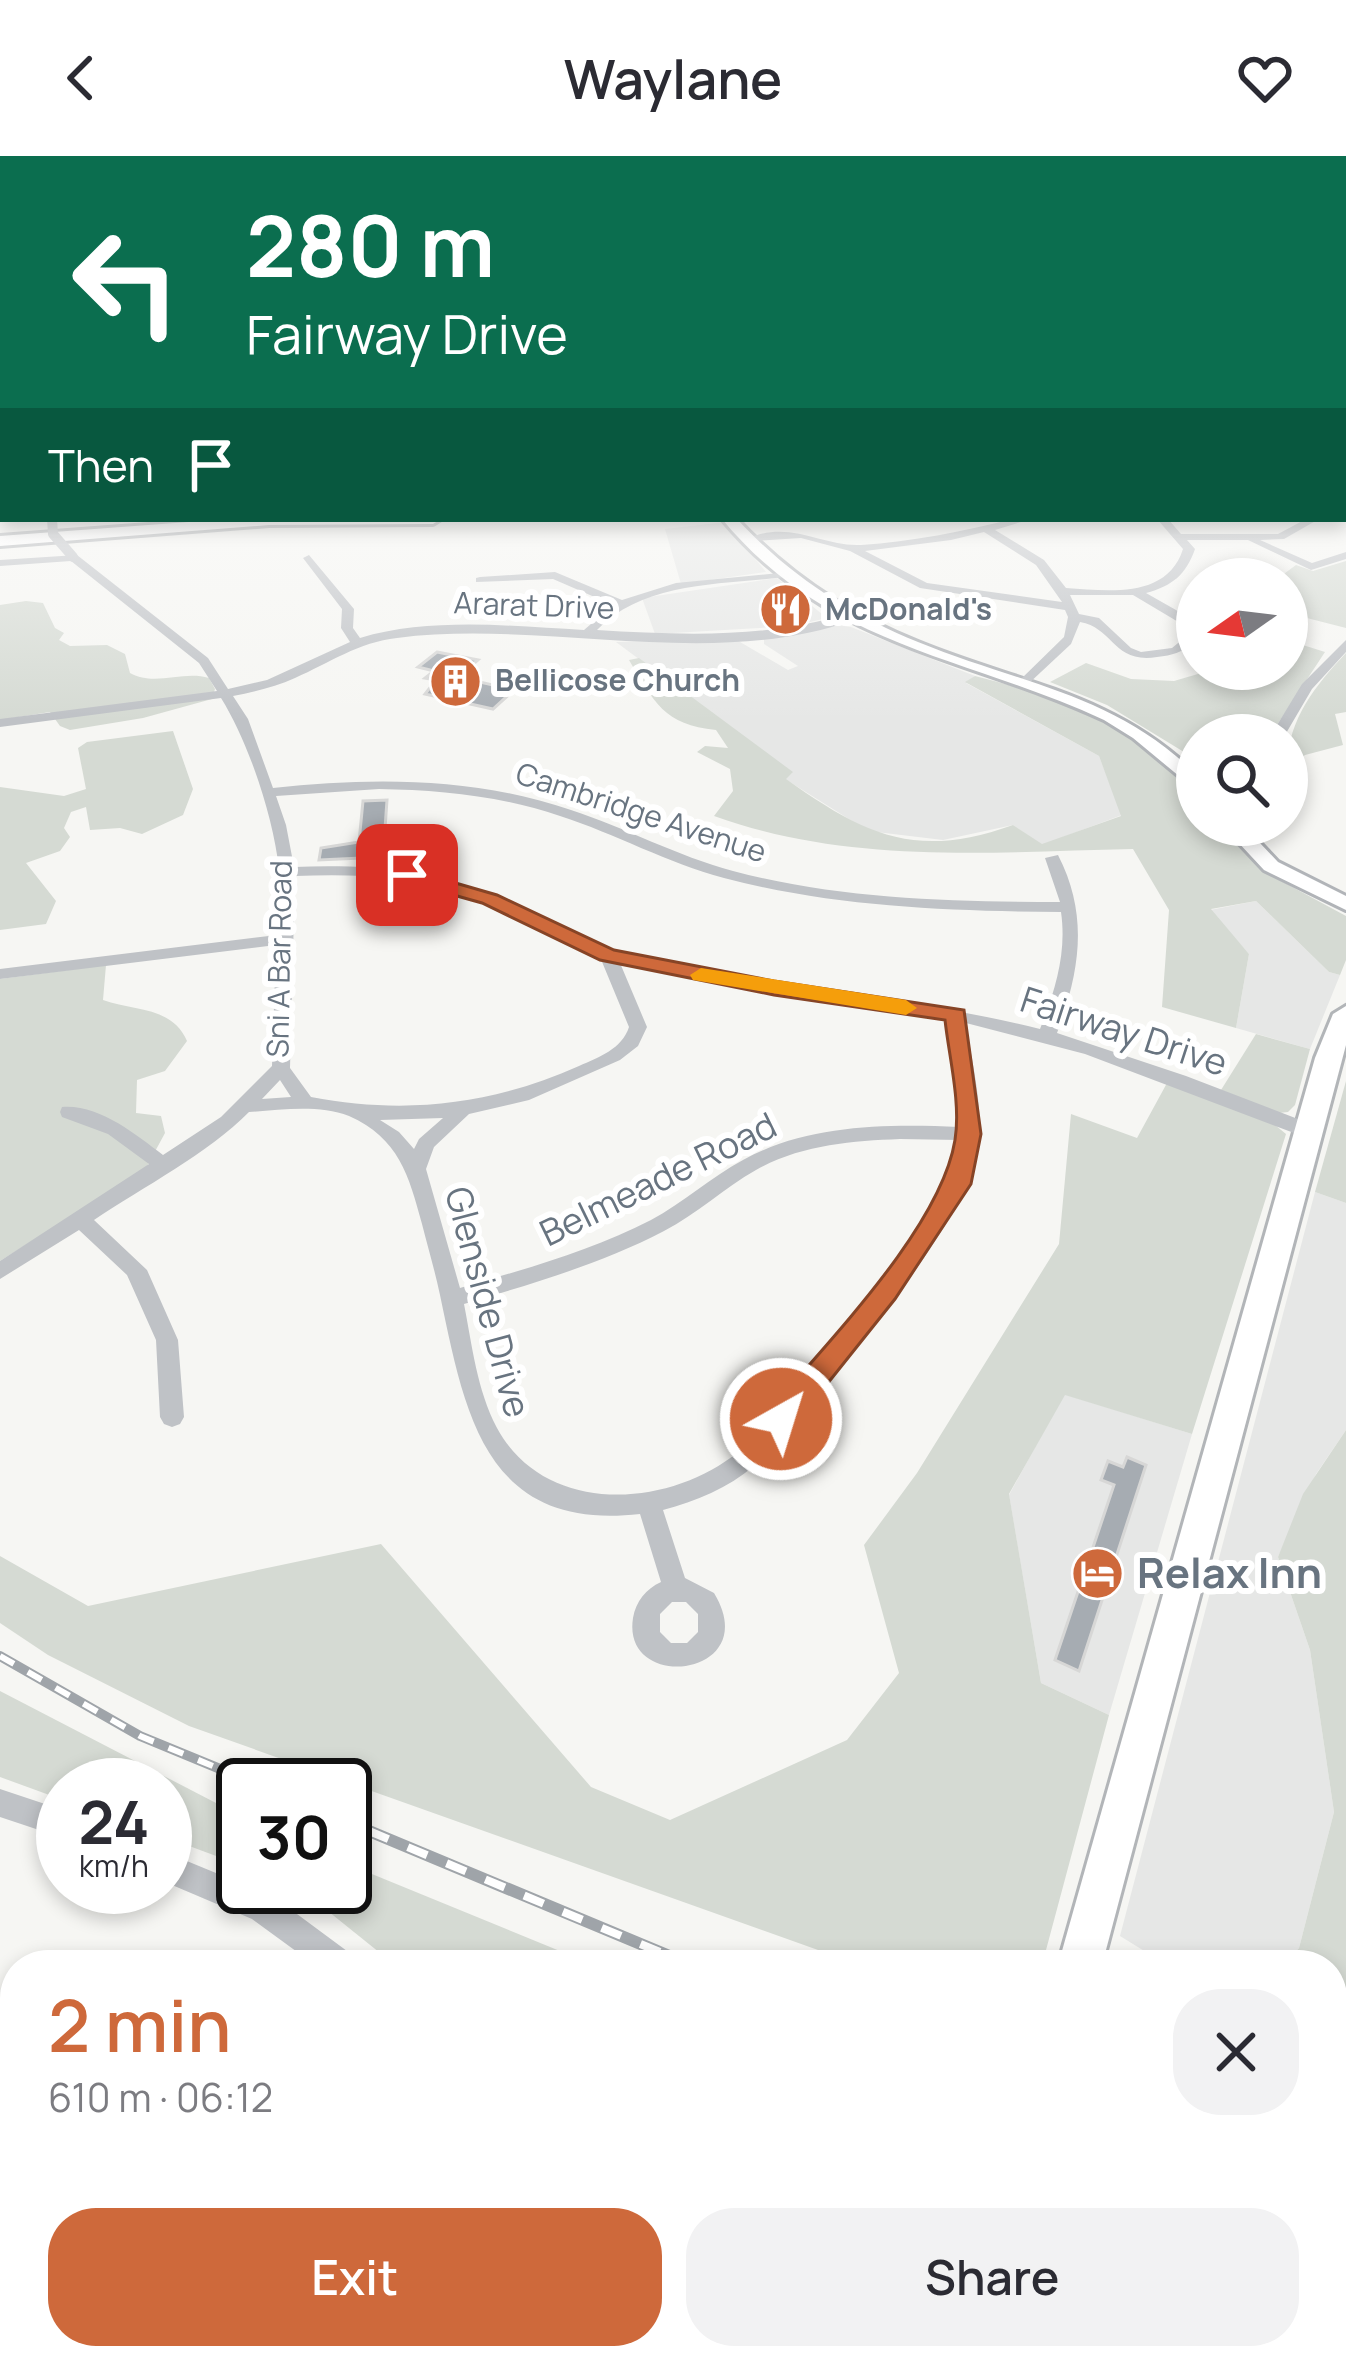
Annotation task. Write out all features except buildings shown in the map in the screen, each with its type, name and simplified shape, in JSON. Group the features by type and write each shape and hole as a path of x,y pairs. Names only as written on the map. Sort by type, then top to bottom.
{"highway":[{"path":"0,530 110,522"},
{"path":"0,541 250,522"},
{"path":"1084,1950 1328,1058 1346,1014"}],"main road":[{"path":"732,522 785,574 849,616 945,658 1026,682 1127,723 1176,757"},
{"path":"745,522 766,558"},
{"path":"1252,846 1271,866 1346,904"}],"street":[{"name":"Sni A Bar Road","path":"0,1271 165,1166 248,1106 281,1068 287,872 279,825 241,718 191,650 73,557 53,534 52,522"},
{"path":"855,550 1014,522"},
{"path":"1138,592 1182,567 1189,554 1181,537 1165,522"},
{"path":"1181,537 1280,537 1308,522"},
{"path":"986,529 1042,559 1073,612 1073,635 1066,646 1046,659 1026,682"},
{"path":"754,538 801,535 855,550 924,586 1073,612 1095,621 1126,651 1140,656 1182,647 1189,640 1186,621 1138,592 1064,591"},
{"path":"1242,536 1311,567 1346,555"},
{"path":"0,563 73,557"},
{"path":"309,558 347,609 346,628 356,641"},
{"path":"584,635 619,603 683,587 785,574"},
{"path":"480,580 555,575 619,603"},
{"name":"Ararat Drive","path":"0,723 278,681 356,641 478,628 673,638 767,634 815,628 849,616"},
{"path":"1291,714 1346,644"},
{"name":"Cambridge Avenue","path":"267,794 363,784 457,788 548,807 687,862 766,883 905,901 1071,907"},
{"path":"1046,1035 1071,960 1071,907 1053,858"},
{"name":"Fairway Drive","path":"287,872 366,871 442,883 490,899 608,955 1046,1035 1150,1068 1310,1131"},
{"path":"0,974 287,938"},
{"path":"248,1106 304,1102 358,1114 463,1111 559,1083 627,1049 638,1027 608,955"},
{"name":"Glenside Drive","path":"358,1114 398,1141 417,1167 475,1409 511,1467 542,1489 575,1501 650,1503 707,1484 754,1451 885,1291 958,1184 969,1134 956,1015"},
{"path":"281,1068 304,1102"},
{"name":"Glenside Drive","path":"417,1167 426,1144 463,1111"},
{"path":"69,1112 115,1129 165,1166"},
{"name":"Belmeade Road","path":"452,1299 568,1265 660,1223 742,1168 782,1150 864,1134 969,1134"},
{"path":"80,1219 136,1270 167,1340 172,1418"},
{"path":"650,1503 676,1588"},
{"path":"0,1803 36,1815"},
{"path":"192,1878 263,1908 320,1950"}],"shaded area":[{"path":"725,522 766,572 681,584 665,529"},
{"path":"1346,561 1346,628 1308,618 1308,569"},
{"path":"777,578 827,618 793,626 655,634 642,598"},
{"path":"43,603 55,628 64,633 59,640 70,646 107,645 125,654 130,673 140,677 209,678 215,689 212,699 143,718 70,730 60,726 50,712 0,720 0,605"},
{"path":"837,625 975,676 966,683 1099,756 1122,815 1042,845 1013,825 943,840 868,831 785,779 792,773 616,642 735,639 788,670 798,666 764,644 764,638"},
{"path":"1308,647 1325,652 1308,678"},
{"path":"1346,653 1346,712 1335,714 1343,745 1308,754 1308,714 1300,714"},
{"path":"639,658 793,772 786,779 841,815 919,841 979,835 1013,825 1042,844 1121,816 1099,756 965,682 975,676 1076,708 1145,743 1172,767 1176,773 1176,846 1239,846 1268,874 1346,916 1346,960 1340,975 1329,972 1256,901 1211,909 1249,954 1236,1028 1162,1007 1169,910 1133,849 974,853 869,849 765,832 714,816 733,791 730,769 697,752 705,746 728,748 716,730 684,723 662,709 629,660"},
{"path":"1086,663 1131,679 1174,681 1176,690 1300,690 1284,714 1176,714 1176,747 1107,705 1050,682"},
{"path":"173,731 193,789 183,815 142,834 120,828 90,830 86,807 71,812 64,828 70,837 60,851 26,863 56,901 46,924 0,930 0,787 64,796 86,789 78,748 87,742"},
{"path":"1256,901 1329,972 1340,975 1310,1049 1236,1028 1249,954 1210,910"},
{"path":"106,965 103,1000 162,1016 187,1041 165,1071 137,1080 136,1113 161,1116 165,1133 145,1170 0,1261 0,979"},
{"path":"1256,1034 1310,1049 1295,1105 1288,1112 1279,1113 1221,1090"},
{"path":"1346,1081 1346,1203 1315,1192"},
{"path":"1167,1083 1275,1125 1286,1134 1192,1434 1065,1395 1009,1494 1041,1683 1109,1715 1046,1950 818,1950 372,1791 372,1758 279,1758 189,1726 48,1655 0,1623 0,1556 88,1606 381,1544 591,1787 670,1820 847,1740 899,1673 864,1545 917,1473 1059,1244 1071,1114 1137,1138"},
{"path":"1315,1192 1346,1203 1346,1430 1316,1474 1278,1557 1310,1650 1334,1812 1299,1948 1143,1950 1120,1936"},
{"path":"1064,1394 1192,1434 1109,1715 1041,1683 1009,1495"},
{"path":"1346,1430 1346,1950 1297,1950 1334,1812 1310,1650 1278,1557 1303,1494"},
{"path":"0,1691 129,1758 36,1758 36,1790 0,1777"},
{"path":"192,1791 216,1803 216,1856 192,1847"},
{"path":"372,1874 557,1950 376,1950 332,1914 372,1914"}],"railway":[{"path":"0,1656 140,1736 216,1767"},
{"path":"372,1832 376,1834"},
{"path":"372,1832 655,1950"}],"slow traffic":[{"path":"701,975 906,1008"}],"place":[{"name":"McDonald's","path":"786,610"},
{"name":"Bellicose Church","path":"456,681"},
{"name":"Relax Inn","path":"1098,1573"}],"route":[{"path":"407,875 490,899 567,939 646,965 956,1015 969,1134 958,1184 885,1291 781,1419"}]}
